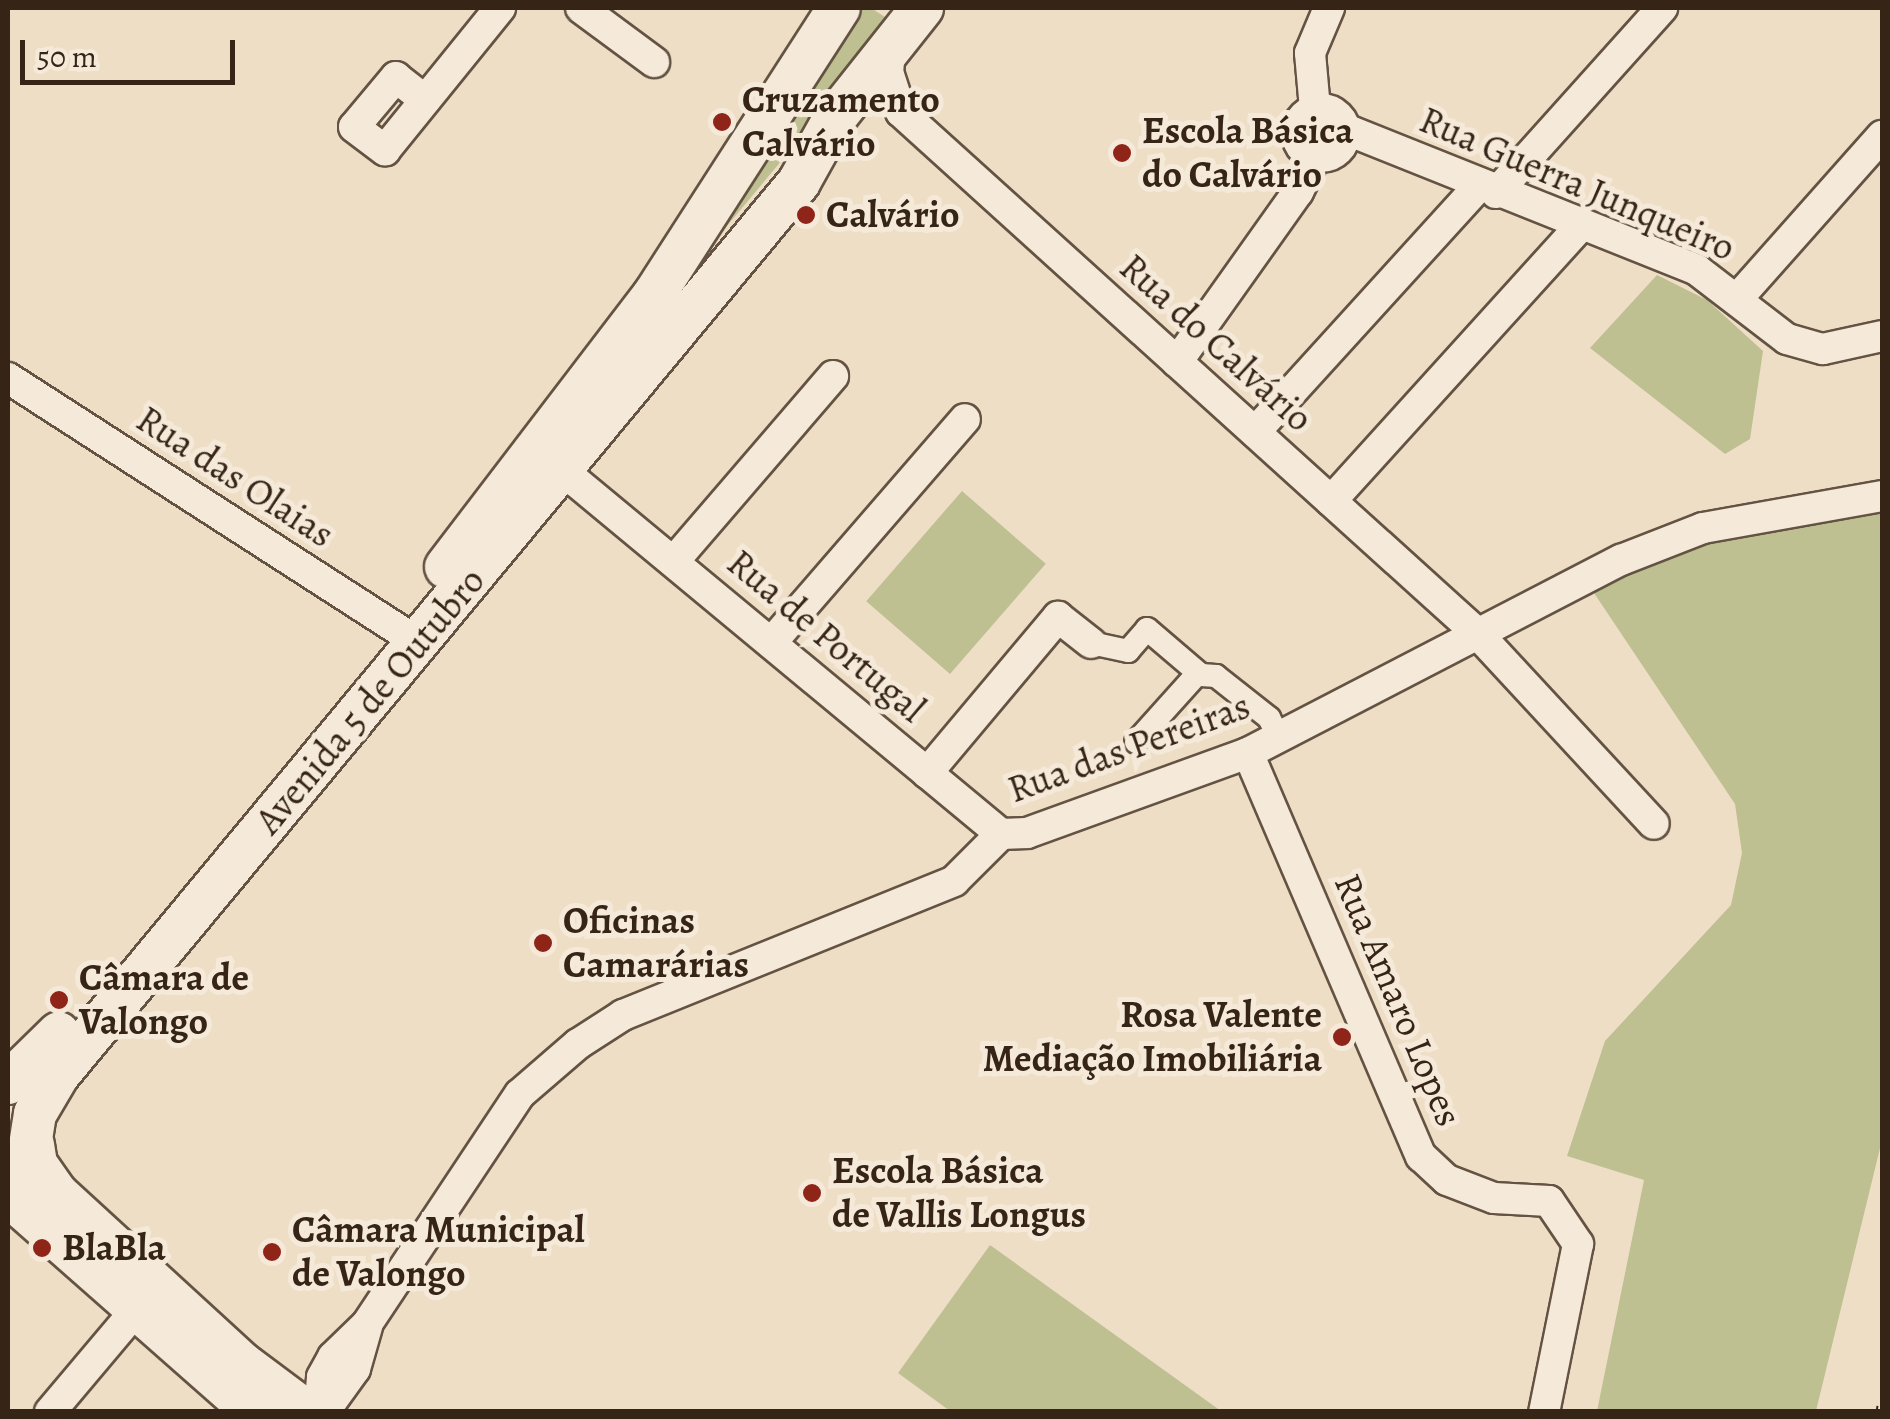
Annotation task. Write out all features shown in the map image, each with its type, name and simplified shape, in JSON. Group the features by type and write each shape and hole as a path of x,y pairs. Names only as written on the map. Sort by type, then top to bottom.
{"main road":[{"name":"Avenida 5 de Outubro","path":"8,1083 38,1058 407,635 534,505 562,470 684,252 839,8"},
{"name":"Avenida 5 de Outubro","path":"25,1150 58,1075 606,388 718,278 799,182 834,119 922,8"},
{"path":"684,252 718,278"},
{"path":"8,1094 29,1114 25,1150 56,1193 244,1365 307,1412"},
{"path":"8,1194 255,1412"}],"street":[{"path":"425,100 500,8"},
{"path":"581,8 654,62"},
{"path":"1315,109 1310,53 1329,8"},
{"path":"1254,432 1662,8"},
{"path":"799,182 866,112 901,112 888,72 890,50"},
{"path":"1315,109 1330,111 1345,129 1338,151 1315,157 1301,148 1296,132 1302,118 1315,109"},
{"name":"Rua do Calvário","path":"901,112 1477,633 1654,824"},
{"name":"Rua Guerra Junqueiro","path":"1345,129 1696,270 1738,298 1787,340 1823,349 1882,336"},
{"path":"1738,298 1882,136"},
{"path":"1177,362 1298,192 1315,157"},
{"path":"1331,501 1581,225"},
{"path":"674,561 833,376"},
{"name":"Rua das Olaias","path":"8,378 407,635"},
{"path":"534,505 571,494 601,498 592,461 613,424 606,388"},
{"path":"771,643 966,419"},
{"name":"Rua de Portugal","path":"562,470 601,498 1000,834"},
{"name":"Rua das Pereiras","path":"321,1412 322,1377 332,1357 367,1324 520,1094 578,1044 623,1016 954,881 1000,834 1027,833 1248,753 1621,560 1703,528 1882,496"},
{"path":"927,773 1058,618 1091,643 1128,651 1147,629 1198,673 1216,676 1270,718 1278,737"},
{"path":"1136,742 1198,673"},
{"name":"Rua Amaro Lopes","path":"1248,753 1421,1156 1447,1180 1494,1198 1549,1201 1578,1244 1544,1412"},
{"path":"51,1407 136,1310"}],"green space":[{"path":"851,8 871,8 896,24 711,245"},
{"path":"1657,275 1707,300 1763,351 1750,439 1725,454 1590,348"},
{"path":"962,491 1046,564 950,674 866,601"},
{"path":"1882,510 1882,1140 1816,1411 1597,1411 1644,1180 1567,1156 1605,1041 1731,905 1742,853 1735,804 1594,593 1701,539"},
{"path":"990,1245 1221,1411 950,1411 898,1373"}],"railway":[{"path":"1881,1412 1882,1406"}],"place":[{"name":"Cruzamento Calvário","path":"722,122"},
{"name":"Escola Básica do Calvário","path":"1122,153"},
{"name":"Calvário","path":"806,215"},
{"name":"Oficinas Camarárias","path":"543,943"},
{"name":"Câmara de Valongo","path":"59,1000"},
{"name":"Rosa Valente Mediação Imobiliária","path":"1342,1037"},
{"name":"Escola Básica de Vallis Longus","path":"812,1193"},
{"name":"BlaBla","path":"42,1248"},
{"name":"Câmara Municipal de Valongo","path":"272,1252"}]}
